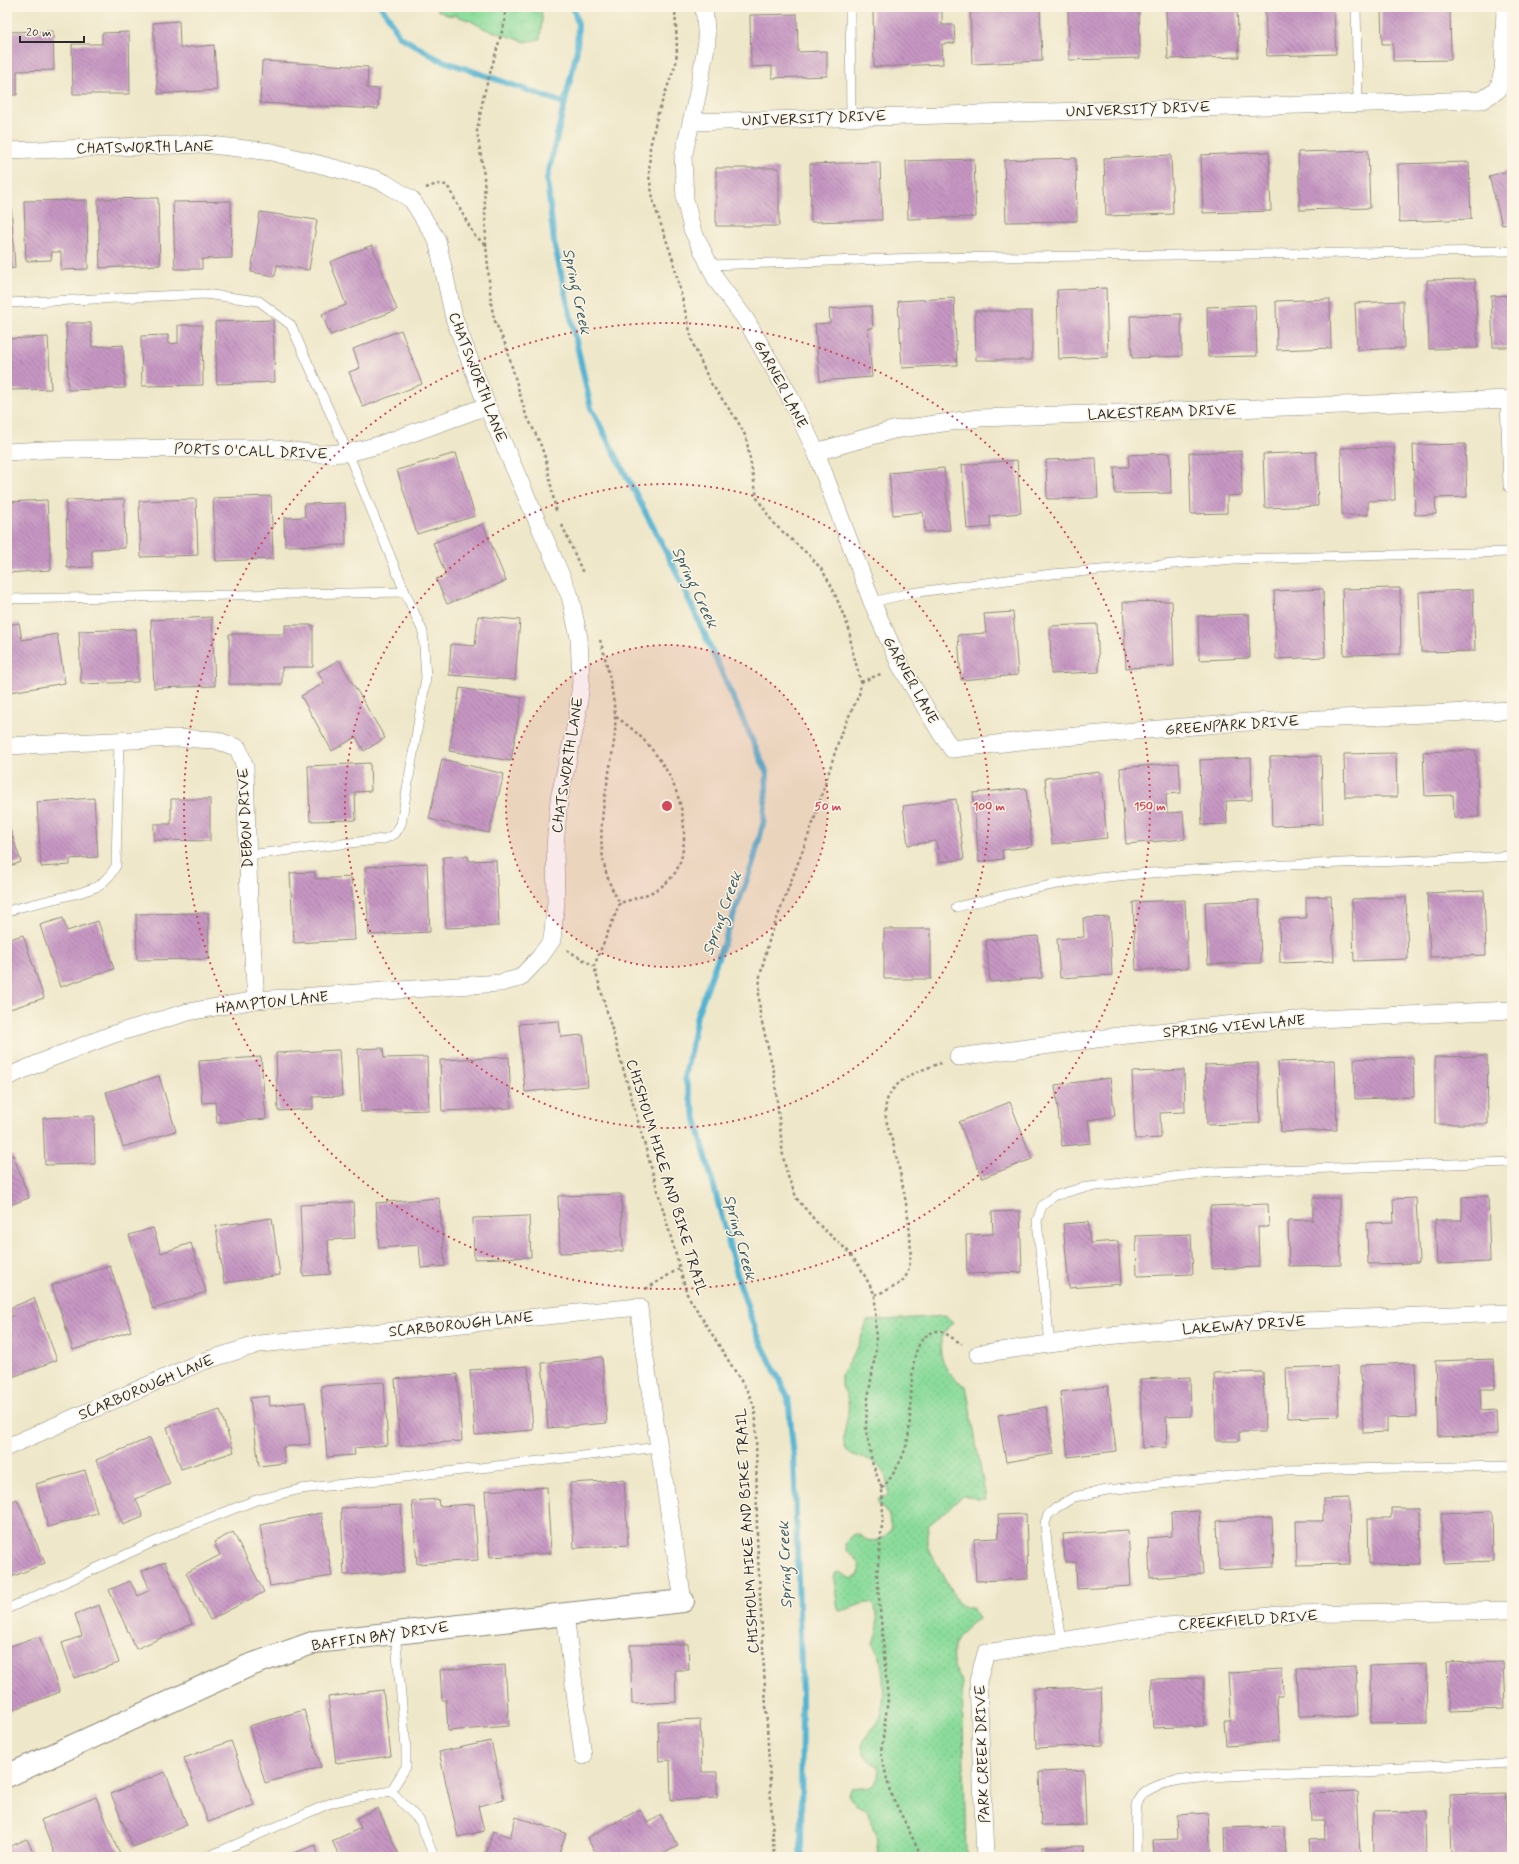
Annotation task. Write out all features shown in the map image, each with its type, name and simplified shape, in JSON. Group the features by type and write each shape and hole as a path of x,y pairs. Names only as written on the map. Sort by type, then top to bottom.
{"street":[{"name":"GARNER LANE","path":"704,7 707,41 692,122 683,157 685,199 692,229 717,281 746,320 788,393 816,452 872,602 900,665 940,732 952,749"},
{"name":"UNIVERSITY DRIVE","path":"692,122 1482,100 1498,90 1503,71 1508,60 1505,7"},
{"name":"CHATSWORTH LANE","path":"7,151 203,144 272,152 372,178 385,183 412,200 437,240 454,318 487,406 570,596 579,638 581,681 577,719 559,799 554,847 556,902 552,940 540,957"},
{"name":"LAKESTREAM DRIVE","path":"816,452 893,430 979,418 1510,399"},
{"path":"1510,399 1512,485"},
{"name":"PORTS O'CALL DRIVE","path":"7,452 61,449 267,448 319,454 348,453 379,445 487,406"},
{"name":"GREENPARK DRIVE","path":"952,749 1029,740 1230,724 1512,710"},
{"name":"DEBON DRIVE","path":"7,746 176,738 216,740 238,748 245,767 256,1000"},
{"name":"HAMPTON LANE","path":"7,1077 51,1058 114,1034 188,1012 256,1000 500,983 520,978 540,957"},
{"name":"SPRING VIEW LANE","path":"958,1057 1127,1035 1255,1022 1512,1010"},
{"path":"639,1307 643,1345 683,1601"},
{"name":"SCARBOROUGH LANE","path":"7,1447 201,1362 258,1344 639,1307"},
{"name":"LAKEWAY DRIVE","path":"978,1354 1107,1336 1273,1321 1512,1313"},
{"name":"BAFFIN BAY DRIVE","path":"7,1776 248,1666 315,1642 683,1601"},
{"name":"CREEKFIELD DRIVE","path":"986,1653 1136,1629 1289,1614 1512,1610"},
{"path":"565,1614 583,1756"},
{"name":"PARK CREEK DRIVE","path":"985,1857 978,1681 986,1653"}],"lane":[{"path":"850,7 851,117"},
{"path":"1356,7 1358,103"},
{"path":"709,265 918,258 1512,251"},
{"path":"7,303 204,294 259,301 291,325 348,453 423,632 426,678 401,824 395,834 384,839 248,855"},
{"path":"872,602 911,593 1052,574 1234,559 1512,552"},
{"path":"7,599 405,592"},
{"path":"7,912 17,908 79,893 99,886 110,876 116,866 119,740"},
{"path":"956,907 1029,890 1097,878 1221,868 1512,856"},
{"path":"1050,1344 1037,1221 1042,1206 1054,1196 1082,1188 1212,1172 1512,1162"},
{"path":"7,1609 182,1529 256,1500 301,1488 659,1447"},
{"path":"1062,1641 1048,1554 1045,1523 1048,1515 1056,1508 1074,1497 1107,1490 1286,1470 1512,1466"},
{"path":"207,1857 333,1802 391,1791 406,1767 406,1747 395,1632"},
{"path":"1136,1857 1137,1804 1145,1792 1164,1783 1208,1777 1512,1763"},
{"path":"391,1791 420,1821 434,1857"}],"path":[{"path":"505,7 505,21 484,94 477,132 484,176 486,244 494,319 506,346 525,412 540,443 546,460 553,504 558,516"},
{"path":"675,7 677,27 676,63 658,113 650,147 649,176 654,204 673,260 693,344 710,382 737,420 746,437 757,498 774,524 810,556 822,570 832,587 849,629 852,650 861,682 859,695 841,734 813,823 770,937 760,976 760,1015 774,1072 783,1156 797,1199 819,1225 847,1250 860,1267 875,1295 876,1350 866,1428 872,1462 882,1489 883,1515 877,1575 888,1698 881,1753 890,1792 922,1857"},
{"path":"412,200 426,188 437,184 447,185 474,235 486,244"},
{"path":"561,522 585,578"},
{"path":"599,637 605,657 615,717 615,734 605,791 600,843 611,889 620,903"},
{"path":"615,717 630,726 643,738 665,768 674,785 680,802 684,833 680,864 671,879 657,890 638,898 620,903"},
{"path":"552,940 594,966 620,903"},
{"name":"CHISHOLM HIKE AND BIKE TRAIL","path":"594,966 687,1294 731,1362 754,1406 756,1421 757,1537 774,1857"},
{"path":"875,1295 895,1286 906,1277 910,1262 908,1222 902,1180 886,1121 885,1108 888,1098 897,1086 908,1077 958,1057"},
{"path":"639,1307 644,1290 680,1268"},
{"path":"882,1489 898,1469 907,1443 910,1426 915,1356 919,1344 924,1337 932,1332 940,1330 978,1354"}],"green space":[{"path":"438,7 541,7 542,19 540,39 526,42 485,29 471,21 457,16 447,15 437,10"},
{"path":"945,1316 953,1322 946,1330 942,1339 940,1348 942,1357 950,1374 957,1381 966,1386 986,1499 963,1496 929,1525 927,1534 927,1546 958,1603 965,1607 972,1607 978,1619 961,1633 954,1645 953,1652 957,1675 962,1683 966,1857 878,1857 876,1832 866,1810 855,1804 849,1794 852,1787 868,1787 876,1782 878,1778 878,1766 866,1757 862,1748 864,1739 880,1718 883,1706 881,1663 880,1657 873,1643 878,1632 875,1607 871,1603 867,1603 846,1610 838,1610 834,1580 835,1573 839,1572 852,1579 858,1576 859,1564 853,1555 846,1550 845,1543 850,1538 857,1535 867,1540 875,1541 887,1535 891,1529 889,1516 878,1502 878,1498 888,1496 884,1474 873,1461 851,1455 847,1451 844,1444 848,1403 841,1386 841,1375 858,1347 867,1321"}],"building":[{"path":"942,7 942,25 954,25 955,43 942,44 943,64 874,67 873,8"},
{"path":"970,7 1040,7 1042,61 972,64"},
{"path":"1068,7 1139,7 1140,58 1069,60"},
{"path":"1166,7 1237,7 1239,57 1168,59"},
{"path":"1265,7 1334,7 1336,54 1267,56"},
{"path":"1381,7 1450,7 1451,60 1393,61 1393,44 1382,44"},
{"path":"797,14 798,52 827,51 827,76 772,78 772,66 751,67 750,15"},
{"path":"179,21 180,48 214,45 217,90 158,94 153,23"},
{"path":"53,31 54,70 17,71 17,95 7,95 7,32"},
{"path":"129,32 130,94 73,94 72,44 102,44 102,33"},
{"path":"262,61 368,67 367,88 379,89 378,109 260,103"},
{"path":"1368,150 1370,208 1300,210 1298,152"},
{"path":"1269,152 1271,211 1203,213 1201,155"},
{"path":"1171,155 1173,214 1106,216 1104,158"},
{"path":"1076,158 1077,221 1006,222 1004,160"},
{"path":"974,159 976,217 908,219 906,161"},
{"path":"880,162 882,220 811,222 810,164"},
{"path":"1469,162 1471,219 1399,222 1398,164"},
{"path":"716,168 779,168 779,226 716,226"},
{"path":"1512,170 1512,223 1502,225 1489,176"},
{"path":"158,198 160,265 100,268 98,199"},
{"path":"87,200 88,269 61,270 61,252 52,252 51,260 26,261 24,201"},
{"path":"231,201 232,258 202,259 202,269 175,269 173,202"},
{"path":"7,204 11,204 15,268 7,269"},
{"path":"260,212 317,220 309,270 277,265 275,276 251,272"},
{"path":"372,245 397,310 330,335 322,314 346,305 330,262"},
{"path":"1475,279 1478,348 1429,349 1427,280"},
{"path":"1106,288 1108,357 1059,359 1057,290"},
{"path":"1512,295 1512,347 1493,347 1491,296"},
{"path":"954,298 957,365 902,368 898,301"},
{"path":"1330,299 1331,348 1277,350 1276,301"},
{"path":"1403,301 1404,348 1357,350 1355,303"},
{"path":"1255,305 1257,356 1208,357 1207,307"},
{"path":"871,306 873,328 868,328 872,377 820,381 815,324 830,323 829,309"},
{"path":"975,311 1032,311 1032,360 976,360"},
{"path":"1181,314 1182,356 1132,358 1130,316"},
{"path":"273,320 275,382 217,384 215,322"},
{"path":"66,323 91,323 92,347 123,345 125,388 68,390"},
{"path":"178,325 202,325 203,385 142,386 141,336 168,335 168,344 178,343"},
{"path":"401,330 422,384 363,407 349,372 360,368 353,349"},
{"path":"48,337 51,389 7,390 7,339"},
{"path":"1465,444 1467,497 1435,498 1436,514 1415,515 1413,445"},
{"path":"1394,447 1395,500 1368,501 1368,515 1342,515 1341,448"},
{"path":"1241,451 1242,495 1227,496 1227,513 1191,514 1189,453"},
{"path":"1316,452 1318,506 1265,508 1263,454"},
{"path":"456,453 475,516 417,534 397,470"},
{"path":"1170,453 1171,493 1115,494 1114,467 1129,467 1128,455"},
{"path":"1096,458 1098,498 1047,499 1046,460"},
{"path":"1017,460 1021,513 990,516 991,527 967,529 962,465"},
{"path":"944,468 950,530 925,532 923,512 893,515 889,473"},
{"path":"271,496 273,559 216,561 213,498"},
{"path":"124,499 125,548 92,549 92,567 67,568 66,500"},
{"path":"196,499 198,555 141,557 139,501"},
{"path":"47,500 51,570 7,573 7,502"},
{"path":"345,503 346,545 285,546 284,518 305,517 304,504"},
{"path":"483,524 506,581 447,604 436,579 446,575 433,543"},
{"path":"1400,588 1401,654 1344,655 1342,589"},
{"path":"1323,589 1325,657 1276,659 1274,591"},
{"path":"1473,590 1475,651 1421,652 1419,592"},
{"path":"1172,601 1174,666 1126,668 1123,602"},
{"path":"1013,612 1018,675 961,680 958,635 986,633 984,614"},
{"path":"1249,614 1250,658 1199,660 1198,616"},
{"path":"478,616 520,620 515,680 449,675 451,644 475,646"},
{"path":"212,617 215,686 154,688 151,620"},
{"path":"19,623 22,640 57,634 65,683 10,692 7,676 7,625"},
{"path":"1097,624 1099,672 1051,674 1050,626"},
{"path":"285,625 313,625 313,667 282,667 282,684 229,684 229,634 285,634"},
{"path":"136,629 138,682 81,684 79,631"},
{"path":"339,660 385,738 364,751 356,737 332,751 301,696 324,683 318,672"},
{"path":"460,688 522,698 511,761 449,751"},
{"path":"1476,750 1479,817 1454,818 1453,795 1425,796 1423,752"},
{"path":"1396,753 1397,797 1345,797 1344,754"},
{"path":"1321,756 1323,824 1272,826 1270,757"},
{"path":"1251,758 1252,800 1226,801 1227,824 1202,825 1200,760"},
{"path":"442,759 504,774 489,833 429,819"},
{"path":"370,763 371,791 355,792 356,820 310,821 308,766"},
{"path":"1179,763 1181,793 1166,794 1167,813 1183,812 1185,839 1126,844 1120,768"},
{"path":"1100,772 1107,838 1052,844 1045,778"},
{"path":"1026,788 1032,847 1002,850 1003,859 979,862 973,793"},
{"path":"94,798 98,857 70,859 70,865 41,867 37,802"},
{"path":"171,799 210,799 210,841 154,840 154,824 171,824"},
{"path":"956,799 964,859 939,862 936,841 908,845 903,806"},
{"path":"7,820 21,862 7,867"},
{"path":"468,856 469,861 496,860 499,926 446,928 443,857"},
{"path":"427,863 430,932 369,935 365,867"},
{"path":"315,872 315,879 351,877 355,940 294,943 290,873"},
{"path":"1484,891 1486,955 1430,957 1427,893"},
{"path":"1331,896 1334,961 1280,963 1279,919 1306,918 1306,897"},
{"path":"1406,897 1408,959 1354,961 1352,899"},
{"path":"1185,900 1188,968 1136,970 1133,902"},
{"path":"1259,900 1261,963 1208,964 1205,902"},
{"path":"208,913 209,959 137,960 136,914"},
{"path":"1109,917 1112,975 1060,978 1057,939 1084,937 1083,918"},
{"path":"63,918 67,931 98,921 114,969 60,987 40,925"},
{"path":"884,929 931,929 931,979 884,979"},
{"path":"23,935 44,998 7,1010 7,940"},
{"path":"1038,936 1042,978 990,982 986,940"},
{"path":"559,1021 561,1037 583,1035 588,1086 525,1092 519,1024"},
{"path":"383,1048 384,1058 427,1057 429,1110 361,1112 358,1049"},
{"path":"339,1050 342,1096 313,1097 313,1109 278,1111 276,1053"},
{"path":"1487,1056 1488,1124 1435,1124 1435,1057"},
{"path":"261,1057 266,1119 217,1123 215,1102 202,1103 199,1061"},
{"path":"509,1057 511,1108 442,1111 440,1060"},
{"path":"1413,1057 1414,1097 1355,1099 1354,1059"},
{"path":"1335,1060 1337,1130 1281,1132 1278,1062"},
{"path":"1258,1063 1260,1123 1207,1125 1205,1065"},
{"path":"1184,1070 1185,1112 1160,1113 1161,1138 1135,1139 1132,1072"},
{"path":"159,1076 176,1131 123,1147 106,1092"},
{"path":"1110,1078 1115,1116 1088,1120 1091,1143 1062,1146 1055,1085"},
{"path":"1010,1102 1032,1159 982,1178 959,1122"},
{"path":"94,1116 95,1164 45,1165 43,1118"},
{"path":"13,1155 29,1198 7,1206 7,1157"},
{"path":"621,1194 623,1251 560,1253 558,1196"},
{"path":"1488,1196 1490,1262 1437,1264 1435,1220 1462,1220 1462,1197"},
{"path":"439,1198 445,1266 421,1268 419,1245 379,1248 376,1203"},
{"path":"1313,1198 1339,1198 1341,1265 1289,1266 1288,1220 1313,1220"},
{"path":"1416,1198 1419,1263 1368,1264 1367,1223 1394,1222 1393,1199"},
{"path":"353,1202 355,1238 328,1240 330,1274 303,1276 300,1205"},
{"path":"1268,1204 1269,1227 1258,1227 1259,1267 1212,1269 1210,1206"},
{"path":"1020,1211 1022,1272 967,1274 966,1235 993,1234 992,1212"},
{"path":"529,1216 531,1257 474,1259 473,1218"},
{"path":"272,1218 280,1275 224,1283 216,1226"},
{"path":"1088,1222 1090,1243 1118,1241 1121,1284 1069,1288 1063,1224"},
{"path":"153,1228 161,1253 191,1243 206,1292 153,1309 129,1235"},
{"path":"1191,1234 1193,1274 1137,1276 1136,1236"},
{"path":"110,1266 131,1331 73,1350 52,1285"},
{"path":"34,1298 57,1360 7,1379 7,1318 13,1316 10,1308"},
{"path":"602,1357 607,1423 548,1428 542,1363"},
{"path":"1494,1359 1495,1389 1480,1389 1481,1411 1496,1410 1497,1434 1438,1437 1435,1361"},
{"path":"1415,1363 1417,1417 1387,1418 1387,1432 1363,1433 1361,1365"},
{"path":"528,1366 533,1430 475,1435 470,1370"},
{"path":"1337,1366 1339,1416 1288,1418 1286,1368"},
{"path":"1263,1372 1265,1432 1239,1432 1239,1441 1216,1441 1214,1373"},
{"path":"457,1374 462,1441 400,1446 395,1379"},
{"path":"1190,1377 1191,1416 1166,1417 1167,1447 1142,1448 1140,1379"},
{"path":"384,1382 388,1445 354,1448 355,1455 327,1457 321,1386"},
{"path":"1108,1386 1116,1451 1068,1457 1060,1392"},
{"path":"269,1396 270,1406 305,1402 310,1444 283,1447 285,1463 259,1466 250,1398"},
{"path":"1046,1407 1054,1454 1006,1462 998,1415"},
{"path":"220,1410 234,1452 181,1469 167,1427"},
{"path":"150,1438 170,1484 136,1499 143,1517 123,1525 96,1460"},
{"path":"85,1470 97,1513 48,1527 36,1484"},
{"path":"624,1480 628,1545 574,1548 570,1483"},
{"path":"547,1487 551,1553 490,1557 485,1491"},
{"path":"1349,1498 1350,1564 1297,1565 1296,1521 1323,1521 1323,1499"},
{"path":"17,1499 45,1563 7,1579 7,1504"},
{"path":"438,1499 439,1506 474,1504 478,1560 417,1564 412,1501"},
{"path":"401,1505 404,1572 344,1575 341,1508"},
{"path":"1391,1508 1420,1508 1421,1564 1369,1565 1368,1518 1391,1518"},
{"path":"1199,1511 1203,1574 1150,1578 1148,1538 1172,1536 1171,1513"},
{"path":"1492,1511 1493,1561 1443,1563 1441,1513"},
{"path":"321,1513 332,1576 270,1586 260,1525"},
{"path":"1026,1514 1028,1579 976,1581 974,1539 999,1538 998,1515"},
{"path":"1272,1518 1274,1567 1219,1570 1217,1521"},
{"path":"1128,1530 1131,1586 1077,1589 1076,1562 1065,1562 1063,1534"},
{"path":"233,1532 264,1592 210,1620 186,1573 220,1555 214,1542"},
{"path":"165,1562 192,1624 136,1649 109,1590 130,1581 138,1596 150,1590 142,1571"},
{"path":"99,1605 119,1663 74,1678 62,1643 82,1636 75,1614"},
{"path":"39,1636 60,1692 7,1712 7,1645 8,1647"},
{"path":"688,1644 689,1670 675,1670 676,1702 632,1704 630,1645"},
{"path":"1503,1661 1505,1709 1449,1711 1447,1663"},
{"path":"1425,1663 1426,1723 1371,1724 1370,1665"},
{"path":"505,1665 509,1726 448,1731 446,1700 442,1700 440,1670"},
{"path":"1356,1666 1358,1715 1299,1717 1297,1669"},
{"path":"1282,1670 1283,1695 1277,1695 1280,1742 1226,1745 1224,1721 1231,1721 1228,1673"},
{"path":"1203,1678 1204,1726 1153,1728 1151,1679"},
{"path":"1101,1687 1103,1745 1036,1748 1034,1689"},
{"path":"383,1690 391,1756 336,1763 328,1697"},
{"path":"304,1710 321,1767 265,1783 249,1726"},
{"path":"700,1719 702,1772 717,1772 717,1798 671,1800 670,1760 659,1761 658,1721"},
{"path":"231,1741 254,1805 208,1822 184,1758"},
{"path":"491,1741 504,1800 478,1806 484,1831 458,1837 439,1752"},
{"path":"1084,1770 1086,1825 1041,1826 1039,1772"},
{"path":"165,1772 187,1825 133,1847 111,1794"},
{"path":"1357,1790 1360,1857 1309,1857 1308,1840 1325,1839 1324,1821 1312,1821 1311,1792"},
{"path":"1506,1793 1508,1857 1452,1857 1450,1795"},
{"path":"96,1797 121,1857 56,1857 41,1820"},
{"path":"378,1808 400,1857 340,1857 332,1841 361,1828 356,1818"},
{"path":"640,1809 648,1823 661,1815 678,1846 657,1857 598,1857 587,1838"},
{"path":"1425,1811 1426,1857 1375,1857 1374,1812"},
{"path":"1208,1813 1211,1857 1154,1857 1153,1840 1178,1839 1177,1815"},
{"path":"516,1817 566,1833 558,1857 485,1857 493,1831 510,1837"},
{"path":"1284,1826 1285,1857 1226,1857 1225,1828"},
{"path":"27,1839 35,1857 7,1857 7,1848"},
{"path":"315,1845 319,1857 284,1857"},
{"path":"1084,1846 1085,1857 1042,1857 1042,1847"}],"waterway":[{"path":"381,7 388,16 399,36 438,59 564,103"},
{"name":"Spring Creek","path":"573,7 578,24 577,50 547,179 554,242 591,408 676,571 767,773 764,820 753,863 697,1015 685,1078 739,1282 757,1335 788,1397 794,1458 802,1696 801,1857"}]}
